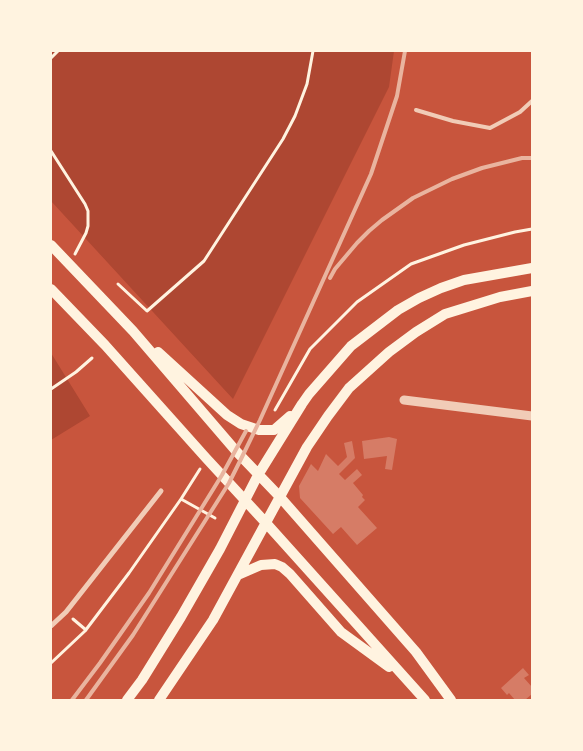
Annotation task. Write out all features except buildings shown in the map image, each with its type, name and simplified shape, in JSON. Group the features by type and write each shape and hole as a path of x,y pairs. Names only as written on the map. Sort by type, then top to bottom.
{"main road":[{"path":"51,245 70,263 236,451 280,497 416,652 451,700"},
{"path":"127,700 142,680 186,609 220,549 258,475 302,404 351,346 398,310 441,288 464,280 532,268"},
{"path":"51,289 105,345 425,700"},
{"path":"159,700 213,620 307,447 349,388 389,352 445,314 500,297 532,291"},
{"path":"118,316 226,415 240,424 259,430 274,430 302,404"},
{"path":"238,575 261,565 275,564 282,567 341,632 406,679"}],"street":[{"path":"404,400 532,416"},
{"path":"51,626 66,612 162,491"}],"lane":[{"path":"416,110 453,121 490,128 520,112 532,101"}],"path":[{"path":"51,58 58,51"},
{"path":"118,284 147,311 204,261 283,139 295,116 307,84 312,51"},
{"path":"51,151 88,211 86,233 70,263"},
{"path":"274,412 310,349 357,302 410,264 464,244 532,229"},
{"path":"51,389 76,372 92,358"},
{"path":"51,663 85,631 129,573 181,499 206,458"},
{"path":"181,499 215,518"}],"shaded area":[{"path":"51,51 394,51 389,87 233,399 51,201"},
{"path":"51,353 90,416 51,440"}],"railway":[{"path":"86,700 133,635 229,483 242,457 371,174 397,96 405,51"},
{"path":"330,278 335,269 369,231 413,198 452,179 482,168 522,158 532,158"},
{"path":"72,700 149,593 222,475 246,431"}]}
